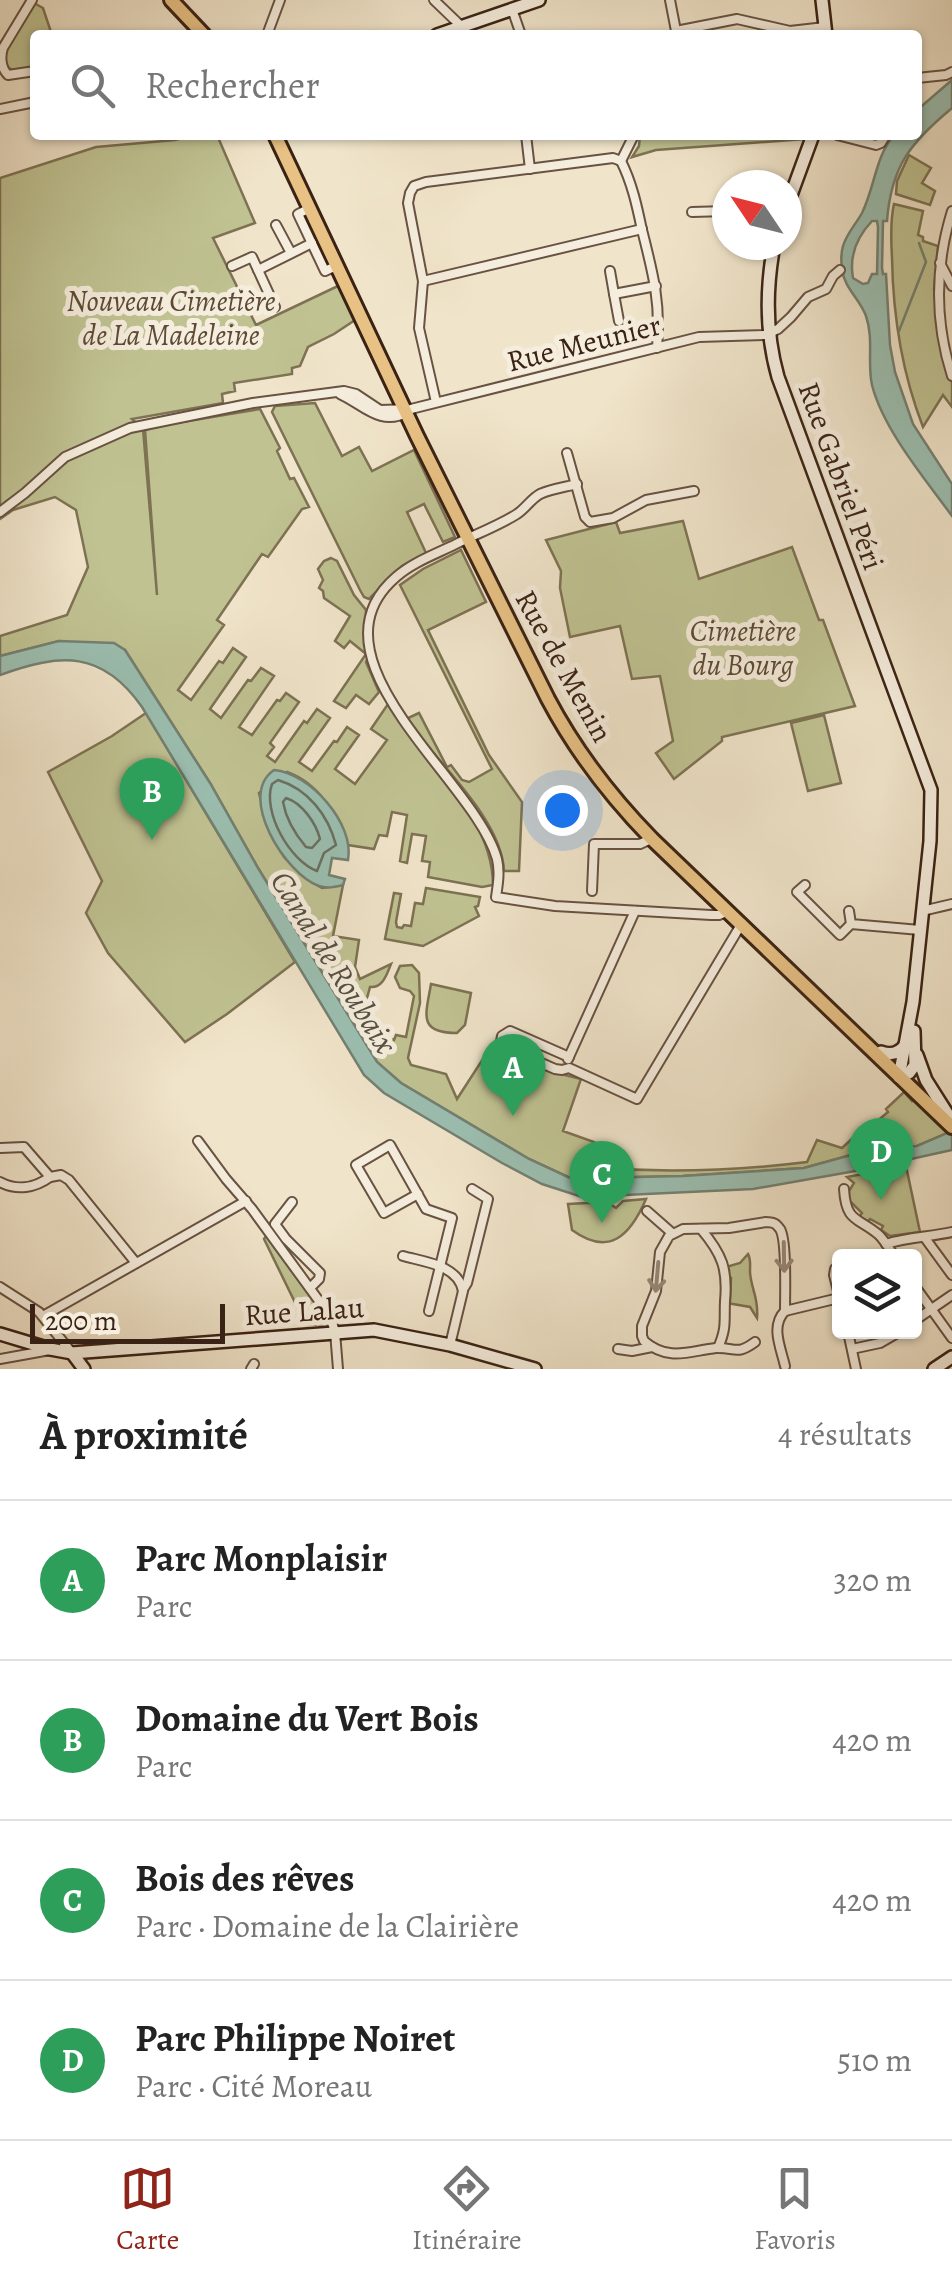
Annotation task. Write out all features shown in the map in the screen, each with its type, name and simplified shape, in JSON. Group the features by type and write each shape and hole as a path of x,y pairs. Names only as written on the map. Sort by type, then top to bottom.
{"main road":[{"path":"162,0 189,30"},
{"path":"171,0 199,30"},
{"path":"451,30 512,6 539,0"},
{"path":"822,0 826,30"},
{"name":"Rue de Menin","path":"280,140 312,207 321,238 340,264 407,410 564,718 654,837 901,1074"},
{"path":"800,170 811,140"},
{"name":"Rue Gabriel Péri","path":"772,260 770,334 780,384 928,793 922,911 901,1074"},
{"name":"Rue de Menin","path":"742,922 951,1123"},
{"name":"Rue Gabriel Péri","path":"913,1002 916,1051 926,1080 951,1123"},
{"path":"881,1052 896,1054 907,1040"},
{"path":"901,1074 915,1065 916,1051"},
{"name":"Rue Lalau","path":"0,1334 72,1352 253,1345 374,1330 409,1342 450,1346 535,1369"},
{"path":"72,1352 84,1369"},
{"path":"937,1368 952,1357"}],"street":[{"path":"30,72 8,75 1,56 32,0"},
{"path":"269,30 280,0"},
{"path":"434,0 462,26"},
{"path":"670,0 676,30"},
{"path":"512,6 519,30"},
{"path":"683,30 738,19 786,30"},
{"path":"922,78 952,72"},
{"path":"0,109 30,103"},
{"path":"527,140 530,169"},
{"path":"621,162 632,140"},
{"path":"856,140 876,145 883,140"},
{"path":"436,402 420,328 423,281 408,203 414,186 426,182 613,158 621,162 634,194 656,286 657,348"},
{"path":"692,212 712,211"},
{"path":"952,211 940,264 939,314 952,376"},
{"path":"276,225 291,253"},
{"path":"423,281 642,228"},
{"path":"258,270 321,238"},
{"path":"232,266 252,257 275,307"},
{"path":"940,264 952,286"},
{"path":"770,334 792,317 805,298 826,290 840,270"},
{"path":"610,272 618,321"},
{"path":"614,294 656,286"},
{"path":"939,314 949,311"},
{"name":"Rue Meunier","path":"407,410 706,336 770,334"},
{"path":"0,512 66,457 130,428 261,402 337,393 353,393 383,411 407,410"},
{"path":"567,452 585,517 592,523 616,517 646,500 694,491"},
{"path":"677,481 680,493"},
{"path":"577,484 541,494 518,513 394,579 374,608 370,626 369,644 376,672 416,740 466,802 486,834 498,864 496,896 556,906 635,911 711,915 729,910"},
{"path":"592,891 594,844 640,844 654,837"},
{"path":"805,884 797,892 840,935 851,924 920,930"},
{"path":"922,911 952,904"},
{"path":"569,1068 569,1057 635,911"},
{"path":"848,911 851,924"},
{"path":"569,1057 510,1031 502,1036 504,1047 555,1068 569,1068 637,1100 742,922"},
{"path":"198,1141 330,1316 338,1369"},
{"path":"418,1194 384,1213 356,1165 390,1146 428,1210 452,1218 430,1311"},
{"path":"0,1148 24,1148 50,1176"},
{"path":"0,1182 14,1187 31,1186 57,1174 70,1180 136,1263"},
{"path":"450,1346 488,1199 472,1188"},
{"path":"844,1190 849,1212 877,1233 888,1249"},
{"path":"43,1316 246,1201"},
{"path":"292,1202 275,1224 320,1273 310,1288"},
{"path":"647,1211 672,1234"},
{"path":"652,1347 643,1338 642,1329 656,1291 660,1252 665,1241 683,1229 766,1222 777,1225 784,1242 786,1311"},
{"path":"702,1229 717,1248 727,1278 726,1323 718,1348"},
{"path":"886,1244 952,1232"},
{"path":"925,1238 952,1275"},
{"path":"403,1256 441,1266 457,1277 464,1288"},
{"path":"0,1287 43,1316 72,1352"},
{"path":"922,1316 952,1295"},
{"path":"922,1296 952,1338"},
{"path":"785,1366 777,1327 780,1316 832,1298"},
{"path":"850,1339 856,1369"},
{"path":"852,1350 887,1339"},
{"path":"17,1356 21,1346 18,1340"},
{"path":"618,1349 652,1347 685,1354 718,1348 738,1352 755,1342"},
{"path":"0,1360 54,1350"},
{"path":"682,1369 685,1354"}],"green space":[{"path":"34,3 43,8 50,30 30,30 30,68 15,72 6,66 4,54"},
{"name":"Nouveau Cimetière de La Madeleine","path":"219,140 255,223 213,238 256,325 340,285 355,315 355,320 308,347 300,366 292,368 292,374 234,383 235,391 222,394 223,403 132,419 143,429 157,595 145,430 260,409 280,448 277,451 290,479 294,478 309,507 302,509 268,557 262,554 217,620 224,625 178,690 191,700 233,648 246,657 210,709 221,718 261,668 274,676 239,727 252,735 286,693 299,702 270,743 274,747 267,756 275,762 317,709 330,718 299,762 312,771 347,727 359,735 335,769 355,784 387,740 371,729 388,704 469,812 490,859 493,885 482,887 428,877 430,862 422,861 426,836 412,834 407,863 400,861 407,815 392,812 387,836 379,835 374,849 348,845 325,801 299,777 287,772 259,793 266,823 284,857 322,888 343,885 333,936 359,940 355,967 360,979 391,964 381,983 370,987 363,1013 357,1017 341,993 360,1027 372,1030 372,1035 394,1040 396,1035 406,1037 414,996 400,988 395,977 400,966 412,965 419,973 420,1003 408,1058 411,1065 446,1074 457,1099 488,1051 501,1048 557,1073 581,1079 563,1131 594,1142 587,1167 697,1170 807,1162 817,1140 842,1148 869,1123 875,1123 888,1112 886,1109 904,1092 950,1132 917,1146 880,1147 804,1168 683,1176 582,1181 529,1159 401,1083 377,1062 210,783 125,650 59,641 0,656 0,636 67,615 88,567 76,510 55,497 13,510 0,519 0,178 96,147"},
{"path":"640,140 791,140 656,150 632,157"},
{"path":"909,155 931,168 922,183 935,191 930,205 896,194 897,181"},
{"path":"894,204 923,211 918,235 938,246 934,289 939,340 952,383 952,407 943,395 923,427 909,386 897,323 891,238"},
{"path":"315,403 342,456 359,447 372,471 414,450 455,537 443,542 424,504 407,512 426,553 402,566 369,599 360,590 272,412 275,406"},
{"name":"Cimetière du Bourg","path":"683,521 699,579 792,547 855,706 722,737 722,741 674,779 656,753 673,741 660,676 632,679 620,626 570,637 560,588 561,571 546,540 616,522 620,533"},
{"path":"461,550 486,602 428,630 489,755 522,802 519,871 504,871 492,831 480,811 406,719 419,713 447,767 451,765 462,780 469,782 492,769 400,585"},
{"path":"331,558 337,561 366,610 368,658 366,662 379,692 369,704 356,695 346,708 334,701 366,654 350,641 344,648 335,641 350,616 324,598 319,588 323,580 318,569"},
{"path":"146,713 295,962 185,1042 108,953 86,913 102,881 48,772"},
{"path":"824,715 841,783 808,791 791,723"},
{"path":"426,888 480,897 475,907 479,916 423,946 385,939 394,893 401,894 396,922 402,928 411,926 415,903 423,904"},
{"path":"431,984 471,993 465,1025 457,1033 435,1030 427,1020"},
{"path":"906,1166 920,1232 890,1236 881,1230 883,1226 859,1217 862,1213 852,1203 849,1206 849,1191 854,1183 847,1177"},
{"path":"646,1199 633,1223 617,1238 597,1242 572,1230 568,1204 607,1202 616,1208 623,1201"},
{"path":"267,1235 325,1315 325,1324 306,1325 264,1239"},
{"path":"748,1254 757,1318 750,1307 727,1303 731,1278 727,1277 726,1267 740,1263"}],"water":[{"path":"952,80 952,108 922,135 922,106"},
{"path":"891,140 918,140 899,170 887,221 883,221 882,268 886,274 890,345 913,424 952,484 952,516 906,453 877,402 871,377 868,325 843,276 843,246 862,213","holes":["872,221 877,221 877,274 863,284 853,278 853,255"]},
{"path":"59,641 114,643 125,650 210,783 377,1062 401,1083 529,1159 582,1181 804,1168 880,1147 917,1146 952,1131 952,1150 753,1189 582,1197 542,1184 502,1163 384,1093 364,1075 127,688 96,666 79,661 42,663 0,675 0,656"},
{"path":"274,770 302,780 337,816 348,846 348,860 332,858 329,875 345,879 343,885 328,888 306,879 280,851 270,834 260,798 264,782"}],"waterway":[{"path":"899,331 926,262 919,243"}],"place":[{"name":"Domaine du Vert Bois","path":"152,840"},
{"name":"Parc Monplaisir","path":"513,1116"},
{"name":"Parc Philippe Noiret","path":"881,1200"},
{"name":"Bois des rêves","path":"602,1223"}],"water label":[{"name":"Canal de Roubaix","path":"334,962"}]}
